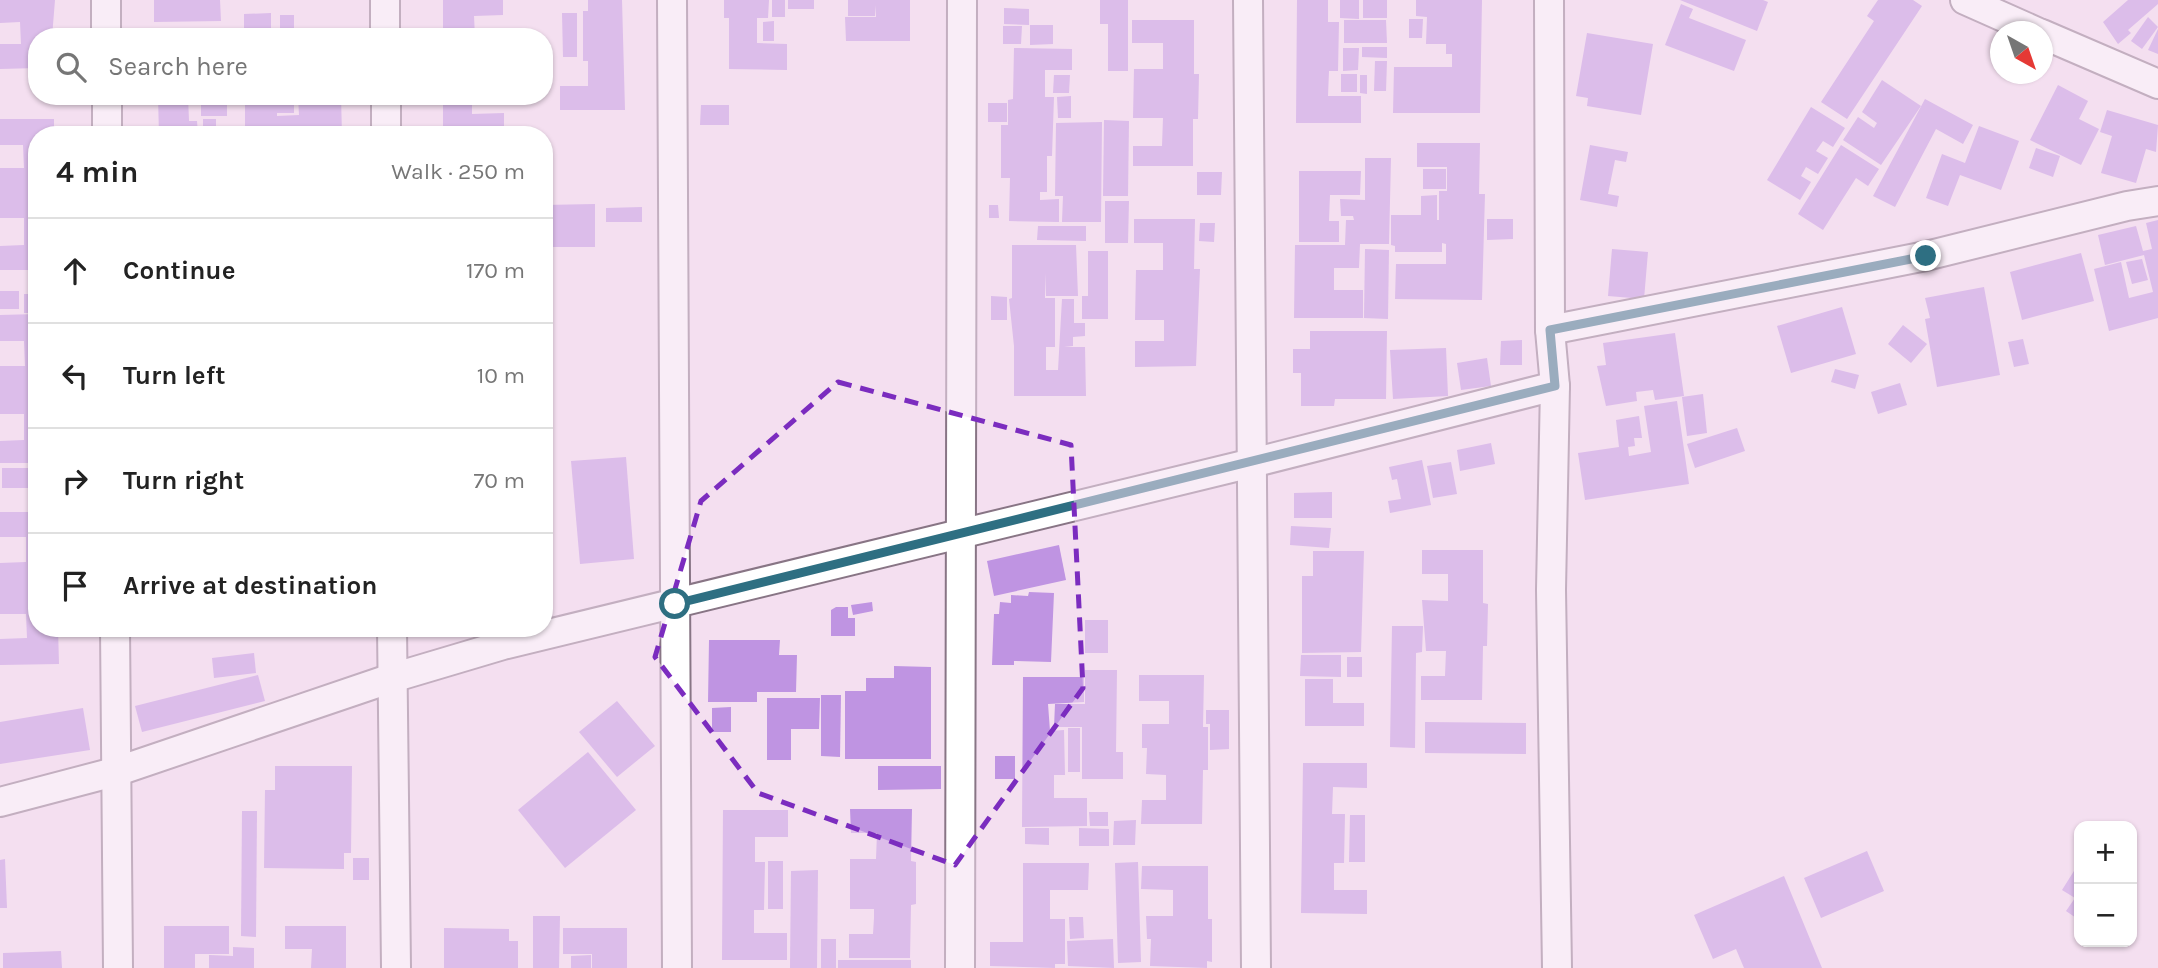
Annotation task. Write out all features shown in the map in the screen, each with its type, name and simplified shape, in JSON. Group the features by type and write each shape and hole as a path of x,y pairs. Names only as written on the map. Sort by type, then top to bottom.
{"street":[{"path":"106,0 106,28"},
{"path":"385,0 385,28"},
{"path":"672,0 677,968"},
{"path":"960,968 958,535 962,0"},
{"path":"1248,0 1256,968"},
{"path":"1549,0 1550,330 1555,386 1551,590 1557,968"},
{"path":"1965,0 2012,21"},
{"path":"2053,39 2158,84"},
{"path":"107,105 107,126"},
{"path":"386,105 386,126"},
{"path":"1550,330 1926,256 2158,201"},
{"path":"553,633 1252,463 1555,386"},
{"path":"115,637 118,968"},
{"path":"392,637 396,968"},
{"path":"0,802 118,771 392,678 537,637"}],"highlighted area":[{"path":"838,382 1071,445 1083,688 955,865 758,793 655,657 701,501"}],"building":[{"path":"0,0 55,0 53,28 28,28 28,68 0,69 0,44 21,44 20,22 0,23"},
{"path":"154,0 220,0 221,21 154,22"},
{"path":"443,0 503,0 503,15 474,16 475,28 443,28"},
{"path":"588,0 622,0 625,110 560,110 560,86 588,86 588,61 583,61 583,11 588,11"},
{"path":"724,0 769,0 768,18 757,18 757,43 787,44 787,70 729,69 729,18 724,18"},
{"path":"772,0 785,0 785,17 772,17"},
{"path":"788,0 814,0 814,9 788,9"},
{"path":"848,0 910,0 910,41 846,41 845,17 876,17 876,5 875,16 848,16"},
{"path":"1100,0 1128,0 1128,71 1108,71 1108,24 1100,24"},
{"path":"1297,0 1328,0 1328,22 1339,22 1338,71 1329,71 1328,96 1361,96 1361,123 1296,123"},
{"path":"1340,0 1359,0 1359,19 1340,18"},
{"path":"1363,0 1387,0 1387,18 1363,18"},
{"path":"1416,0 1482,0 1480,113 1393,113 1394,67 1452,67 1452,54 1446,54 1446,44 1426,44 1427,17 1416,16"},
{"path":"1680,0 1763,0 1768,2 1757,31"},
{"path":"1878,0 1913,0 1922,6 1847,119 1821,102 1874,21 1867,16"},
{"path":"2128,0 2158,0 2158,4 2128,30 2131,33 2118,44 2103,22"},
{"path":"1681,4 1693,9 1689,18 1746,40 1734,71 1665,45"},
{"path":"1004,8 1029,9 1029,25 1004,24"},
{"path":"271,13 271,28 244,28 244,14"},
{"path":"562,13 577,13 577,57 563,57"},
{"path":"280,15 294,15 294,28 280,28"},
{"path":"2148,17 2158,27 2142,49 2131,41"},
{"path":"1409,19 1423,19 1422,38 1409,38"},
{"path":"1132,20 1194,20 1194,74 1199,74 1198,119 1193,119 1193,166 1133,166 1133,146 1162,146 1163,118 1133,118 1134,69 1163,69 1163,43 1132,43"},
{"path":"1344,20 1386,20 1387,43 1344,43"},
{"path":"774,21 774,41 763,41 763,22"},
{"path":"1030,25 1053,25 1053,44 1030,45"},
{"path":"1003,26 1022,26 1021,44 1003,44"},
{"path":"2158,29 2158,54 2148,50"},
{"path":"1587,33 1653,44 1641,115 1587,106 1588,98 1576,96"},
{"path":"1362,47 1387,47 1387,58 1362,57"},
{"path":"1014,48 1072,49 1072,70 1045,70 1045,97 1054,97 1052,156 1047,156 1047,192 1040,192 1040,200 1059,199 1059,222 1009,221 1010,178 1001,178 1001,125 1008,125 1008,100 1013,99"},
{"path":"1343,48 1359,48 1358,70 1343,71"},
{"path":"1375,61 1387,61 1386,91 1374,91"},
{"path":"1341,74 1357,74 1357,92 1341,92"},
{"path":"1054,75 1070,75 1069,93 1053,93"},
{"path":"1360,75 1367,75 1367,94 1360,93"},
{"path":"1882,80 1921,106 1881,165 1843,140 1858,117 1874,128 1877,123 1862,112"},
{"path":"2058,85 2088,101 2079,119 2099,129 2081,165 2030,140"},
{"path":"1071,96 1071,118 1058,118 1057,97"},
{"path":"1925,99 1973,125 1963,144 1936,129 1895,207 1873,196"},
{"path":"988,103 1007,103 1007,122 988,122"},
{"path":"158,105 188,105 189,121 197,121 197,126 159,126"},
{"path":"201,105 227,105 227,116 201,116"},
{"path":"245,105 294,105 294,113 277,113 277,116 299,115 298,105 341,105 342,126 245,126"},
{"path":"443,105 472,105 472,114 504,113 504,126 443,126"},
{"path":"701,105 729,105 729,125 700,125"},
{"path":"1811,107 1845,128 1833,147 1823,141 1816,151 1828,158 1818,174 1806,167 1801,176 1811,182 1800,200 1767,180"},
{"path":"2107,110 2158,125 2156,152 2146,149 2136,183 2101,173 2112,136 2100,132"},
{"path":"0,119 54,119 54,126 28,126 28,270 0,270 0,246 24,245 24,218 0,218 0,168 24,168 23,145 0,145"},
{"path":"203,119 216,119 216,126 203,126"},
{"path":"1104,120 1129,121 1128,196 1103,196"},
{"path":"1102,122 1101,222 1062,222 1063,196 1055,196 1056,123"},
{"path":"1979,126 2019,141 2001,190 1960,175 1948,206 1926,198 1942,154 1965,163"},
{"path":"1417,143 1480,143 1479,194 1485,194 1482,300 1395,299 1396,264 1446,264 1446,244 1442,243 1442,252 1395,252 1395,246 1391,245 1391,215 1421,215 1421,196 1437,195 1439,220 1439,191 1447,191 1447,167 1417,167"},
{"path":"1590,145 1628,152 1626,162 1615,160 1608,194 1619,196 1617,207 1580,200"},
{"path":"1841,145 1879,169 1868,186 1856,178 1823,230 1798,214"},
{"path":"2036,148 2060,156 2053,177 2029,168"},
{"path":"1365,158 1391,158 1389,244 1360,244 1359,268 1334,268 1334,290 1363,290 1363,318 1294,318 1295,245 1345,245 1346,220 1354,220 1353,216 1341,216 1340,199 1365,200"},
{"path":"1423,169 1446,169 1446,189 1423,189"},
{"path":"1299,171 1361,171 1360,195 1330,195 1329,221 1339,221 1339,242 1299,242"},
{"path":"1197,172 1222,172 1221,195 1197,195"},
{"path":"1105,201 1129,201 1128,243 1105,243"},
{"path":"595,204 595,247 553,247 553,205"},
{"path":"989,205 998,205 999,218 989,218"},
{"path":"642,207 642,222 606,222 606,208"},
{"path":"1134,219 1195,219 1194,269 1200,269 1196,366 1135,367 1135,341 1164,341 1164,320 1135,320 1136,270 1163,270 1163,243 1134,243"},
{"path":"1487,219 1513,219 1513,239 1487,240"},
{"path":"2158,220 2158,318 2109,331 2094,269 2121,262 2129,298 2153,292 2144,255 2105,265 2098,235 2136,226 2143,251 2152,249 2146,223"},
{"path":"1200,223 1215,223 1214,242 1199,241"},
{"path":"1038,226 1086,226 1086,241 1037,240"},
{"path":"1012,245 1076,245 1078,296 1046,296 1045,273 1045,298 1055,298 1055,347 1046,347 1046,370 1058,370 1062,299 1074,299 1074,323 1085,323 1085,336 1073,337 1073,346 1064,347 1085,347 1086,396 1014,396 1014,346 1009,299 1012,298"},
{"path":"1365,249 1389,250 1388,319 1364,318"},
{"path":"1612,249 1648,252 1644,299 1608,296"},
{"path":"1088,251 1108,251 1108,319 1082,319 1082,296 1088,296"},
{"path":"2081,253 2094,301 2022,320 2010,272"},
{"path":"2142,259 2148,280 2132,284 2126,262"},
{"path":"1984,287 2000,375 1937,387 1925,319 1930,318 1925,298"},
{"path":"0,291 19,291 19,309 0,309"},
{"path":"24,294 28,294 28,313 24,313"},
{"path":"991,296 1007,297 1007,320 991,320"},
{"path":"1842,307 1856,354 1791,373 1777,326"},
{"path":"28,314 28,463 0,463 0,441 24,440 24,414 0,414 0,366 25,366 24,341 0,341 0,315"},
{"path":"1903,325 1927,344 1911,363 1888,344"},
{"path":"1310,331 1387,331 1386,399 1335,399 1334,406 1301,406 1301,373 1293,373 1293,349 1310,349"},
{"path":"1675,333 1684,396 1655,400 1653,390 1636,392 1637,401 1606,406 1597,366 1606,365 1603,343"},
{"path":"2023,339 2029,364 2014,367 2008,342"},
{"path":"1522,340 1522,365 1500,365 1501,341"},
{"path":"1446,348 1448,396 1393,399 1390,350"},
{"path":"1487,358 1491,386 1461,390 1457,363"},
{"path":"1835,369 1859,375 1855,389 1831,382"},
{"path":"1900,383 1907,405 1878,414 1871,392"},
{"path":"1703,394 1707,433 1687,436 1682,397"},
{"path":"1677,401 1689,484 1585,500 1578,453 1619,447 1616,420 1639,416 1642,438 1634,438 1635,446 1628,447 1629,456 1651,452 1644,406"},
{"path":"1737,428 1745,451 1695,468 1687,444"},
{"path":"1491,443 1495,464 1460,471 1457,450"},
{"path":"626,457 634,559 580,564 571,461"},
{"path":"1422,460 1431,505 1390,513 1388,501 1401,499 1397,479 1392,480 1389,467"},
{"path":"1451,462 1457,494 1433,498 1427,466"},
{"path":"2,468 28,468 28,488 2,488"},
{"path":"1332,492 1332,518 1294,518 1294,493"},
{"path":"0,512 28,512 28,637 58,637 59,664 0,665 0,639 27,638 26,614 0,614 0,563 26,562 26,537 0,537"},
{"path":"1291,526 1331,528 1329,548 1290,545"},
{"path":"1059,545 1066,580 994,596 987,561"},
{"path":"1422,550 1483,550 1483,603 1488,604 1487,646 1483,646 1482,700 1421,700 1421,676 1445,676 1446,651 1426,651 1422,600 1448,601 1448,574 1422,574"},
{"path":"1313,551 1364,551 1361,652 1302,653 1302,576 1313,576"},
{"path":"1029,592 1054,593 1051,662 1014,661 1014,665 992,665 994,614 999,614 1000,602 1011,603 1011,595 1028,596"},
{"path":"872,602 873,611 853,615 851,605"},
{"path":"848,607 848,618 855,618 855,636 831,636 831,610"},
{"path":"1085,620 1108,620 1108,653 1085,653"},
{"path":"1392,626 1423,626 1422,652 1416,653 1415,748 1390,747"},
{"path":"709,640 780,640 779,655 797,655 796,692 757,692 757,702 708,702"},
{"path":"254,653 256,673 214,678 212,658"},
{"path":"1301,655 1341,655 1341,677 1300,676"},
{"path":"1347,657 1362,657 1362,677 1347,677"},
{"path":"894,666 931,667 931,759 845,759 845,691 866,691 866,678 894,678"},
{"path":"1085,670 1117,670 1116,752 1123,752 1123,779 1082,779 1082,727 1054,727 1055,704 1085,704"},
{"path":"258,675 265,701 142,732 135,706"},
{"path":"1139,675 1204,675 1203,727 1208,727 1208,770 1203,770 1202,824 1141,824 1142,800 1166,800 1166,775 1146,774 1147,748 1142,748 1142,724 1169,724 1169,701 1139,701"},
{"path":"1023,677 1084,677 1084,702 1048,704 1050,731 1064,730 1065,775 1054,775 1054,798 1087,798 1087,826 1022,827"},
{"path":"1305,679 1333,679 1333,703 1364,703 1364,726 1305,726"},
{"path":"821,695 841,695 840,757 821,756"},
{"path":"767,698 820,698 819,729 791,729 791,760 767,760"},
{"path":"617,701 655,746 617,777 579,732"},
{"path":"731,707 731,732 712,732 712,708"},
{"path":"83,708 90,750 0,764 0,722"},
{"path":"1206,710 1229,710 1229,749 1210,750 1210,724 1206,724"},
{"path":"1425,722 1526,723 1526,754 1425,753"},
{"path":"1068,728 1080,728 1080,772 1068,772"},
{"path":"588,752 636,810 565,868 518,810"},
{"path":"995,756 1015,756 1015,779 995,779"},
{"path":"1303,763 1367,763 1367,788 1333,787 1332,814 1345,814 1344,863 1334,863 1334,890 1367,890 1367,914 1301,913"},
{"path":"275,766 352,766 351,853 344,853 344,869 264,868 265,790 275,790"},
{"path":"878,766 941,766 941,789 878,790"},
{"path":"850,809 912,809 911,861 916,862 916,904 911,905 910,958 849,958 849,934 873,934 874,918 874,909 850,909 850,859 876,859 877,833 851,833"},
{"path":"723,810 788,810 788,837 755,837 755,862 765,862 764,910 754,910 754,933 787,933 787,960 722,960"},
{"path":"242,811 257,811 256,937 241,936"},
{"path":"1089,812 1108,812 1108,826 1090,826"},
{"path":"1350,815 1365,815 1365,862 1349,862"},
{"path":"1136,820 1135,845 1113,845 1114,821"},
{"path":"1025,828 1049,828 1049,845 1025,844"},
{"path":"1079,828 1109,829 1109,846 1079,846"},
{"path":"1867,851 1884,891 1821,918 1804,878"},
{"path":"353,858 369,858 369,880 353,880"},
{"path":"5,859 7,908 0,908 0,860"},
{"path":"768,861 783,861 783,909 768,909"},
{"path":"1138,862 1141,962 1118,963 1115,863"},
{"path":"1023,863 1089,863 1088,890 1050,890 1050,919 1065,919 1065,964 1055,964 1055,968 990,966 990,942 1023,942"},
{"path":"1142,866 1208,866 1208,919 1212,919 1212,962 1207,961 1207,968 1150,966 1151,939 1147,939 1146,916 1173,916 1173,890 1141,889"},
{"path":"818,870 817,968 790,968 791,871"},
{"path":"2074,871 2074,897 2062,890"},
{"path":"1784,876 1822,968 1744,968 1736,949 1713,959 1694,915"},
{"path":"2074,899 2074,917 2066,911"},
{"path":"533,916 560,916 559,968 533,968"},
{"path":"1069,917 1083,917 1084,938 1070,939"},
{"path":"164,926 229,926 229,954 195,954 195,968 164,968"},
{"path":"285,926 346,926 346,968 311,968 312,949 285,949"},
{"path":"444,928 509,929 509,941 518,941 518,968 444,968"},
{"path":"563,928 627,928 627,968 592,968 592,954 563,954"},
{"path":"821,939 836,939 836,968 821,968"},
{"path":"1113,939 1114,968 1068,966 1067,941"},
{"path":"233,947 254,948 254,968 209,968 209,955 233,956"},
{"path":"61,951 62,968 3,968 3,953"},
{"path":"591,955 591,968 571,968 571,956"},
{"path":"838,960 911,960 911,968 838,968"}],"route":[{"path":"675,604 1555,386 1550,330 1926,256"}]}
